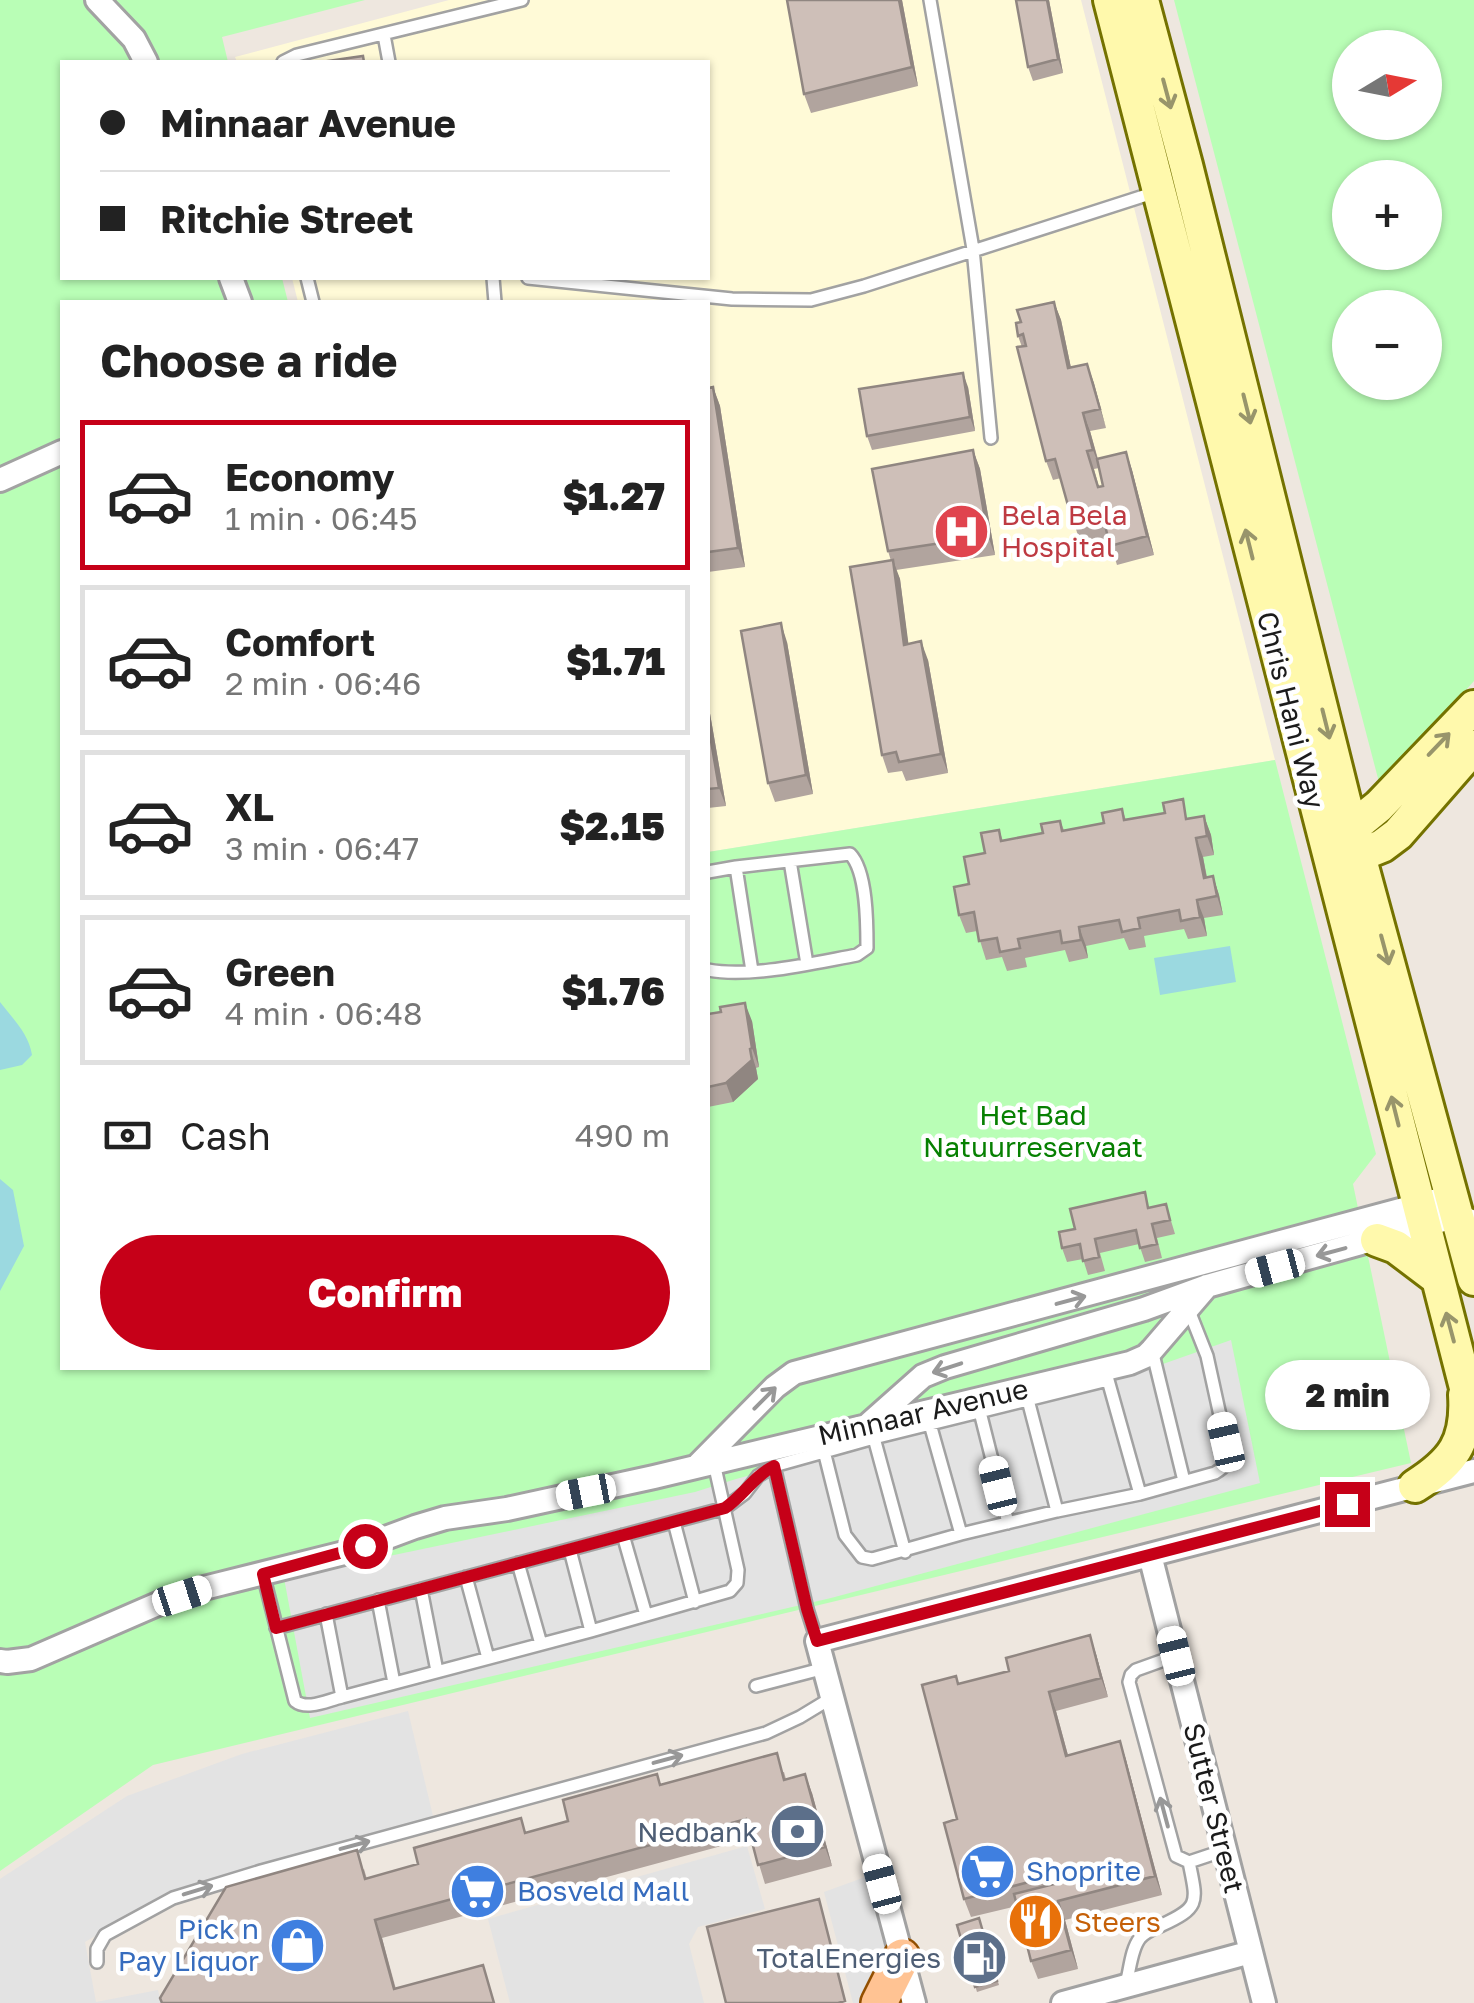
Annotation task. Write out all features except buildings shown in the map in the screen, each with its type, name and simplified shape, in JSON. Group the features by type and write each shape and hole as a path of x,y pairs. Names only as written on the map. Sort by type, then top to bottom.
{"main road":[{"name":"Chris Hani Way","path":"1110,0 1174,187"},
{"name":"Chris Hani Way","path":"1142,0 1174,187 1342,848 1422,1216 1474,1419"},
{"path":"1342,848 1474,707"},
{"path":"1342,848 1382,846 1398,834 1474,747"},
{"name":"Chris Hani Way","path":"1342,848 1461,1212 1474,1279"},
{"path":"1377,1240 1396,1247 1437,1278"},
{"path":"1416,1486 1438,1472 1462,1438 1466,1414 1463,1376"},
{"path":"878,2003 902,1957"}],"street":[{"path":"97,0 134,39 145,60"},
{"path":"0,480 60,453"},
{"path":"705,1464 776,1387 794,1373 1422,1216 1461,1212"},
{"path":"871,1432 923,1376 1207,1286 1377,1240 1422,1216"},
{"name":"Minnaar Avenue","path":"0,1661 31,1659 204,1588 348,1552 446,1518 507,1509 705,1464 871,1432 1106,1374 1146,1356 1207,1286"},
{"path":"914,2003 817,1641 1474,1471"},
{"name":"Sutter Street","path":"1150,1555 1264,2003"},
{"path":"1063,2003 1251,1952"}],"lane":[{"path":"287,60 522,0"},
{"path":"930,0 974,249 991,438"},
{"path":"384,35 389,60"},
{"path":"547,280 732,299 811,300 1174,187"},
{"path":"710,872 850,854 860,872 867,930 867,948 857,955 752,971 710,970"},
{"path":"790,860 807,964"},
{"path":"736,867 752,971"},
{"path":"824,1451 845,1535 862,1557 872,1559 1215,1473 1228,1462 1228,1452 1207,1356 1187,1308"},
{"path":"1152,1350 1184,1480"},
{"path":"276,1628 725,1508 774,1466 871,1432 980,1412 1106,1374 1140,1494"},
{"path":"1028,1400 1057,1510"},
{"path":"980,1412 1008,1523"},
{"path":"930,1424 962,1534"},
{"path":"871,1432 906,1552"},
{"path":"263,1574 295,1700 306,1706 730,1591 738,1570 725,1508 705,1464"},
{"path":"774,1466 817,1641"},
{"path":"674,1522 695,1602"},
{"path":"623,1536 646,1615"},
{"path":"570,1550 591,1631"},
{"path":"518,1563 540,1644"},
{"path":"466,1577 488,1658"},
{"path":"421,1589 438,1671"},
{"path":"378,1600 394,1683"},
{"path":"326,1614 342,1697"},
{"path":"1176,1656 1136,1670 1129,1682 1176,1856 1190,1862 1225,1850"},
{"path":"756,1686 825,1668"},
{"path":"97,1962 97,1948 105,1935 174,1898 766,1733 833,1697"},
{"path":"1126,1986 1139,1939 1191,1908 1194,1891 1190,1862"}],"shaded area":[{"name":"Bela Bela Hospital","path":"449,0 1081,0 1275,760 710,852 710,300 298,300 292,280 710,280 710,60 235,57"},
{"path":"1231,1340 1260,1483 831,1598 310,1718 284,1578 695,1492 1146,1370"},
{"path":"408,1711 433,1816 167,1894 85,1942 96,2002 158,1990 161,2003 0,2003 0,1879 127,1796 242,1754"},
{"path":"747,1846 765,1909 698,1927 689,1944 704,2003 510,2003 488,1919"},
{"path":"868,1876 890,1968 871,2003 853,2003 824,1892"}],"green space":[{"name":"Het Bad Natuurreservaat","path":"0,0 365,0 222,37 228,60 60,60 60,280 282,280 288,300 60,300 60,1370 710,1370 710,852 1275,760 1376,1154 1353,1184 1411,1463 153,1765 0,1871"},
{"path":"1174,0 1474,0 1474,681 1380,786"}],"water":[{"path":"1230,946 1236,982 1160,995 1154,958"},
{"path":"0,1002 24,1033 32,1055 22,1065 0,1070"},
{"path":"0,1179 13,1190 24,1246 0,1291"}],"place":[{"name":"Bela Bela Hospital","path":"962,531"},
{"name":"Nedbank","path":"797,1832"},
{"name":"Shoprite","path":"987,1871"},
{"name":"Bosveld Mall","path":"478,1891"},
{"name":"Steers","path":"1035,1922"},
{"name":"Pick n Pay Liquor","path":"298,1945"},
{"name":"TotalEnergies","path":"980,1958"}],"route":[{"path":"365,1546 263,1574 276,1628 725,1508 774,1466 817,1641 1347,1504"}]}
